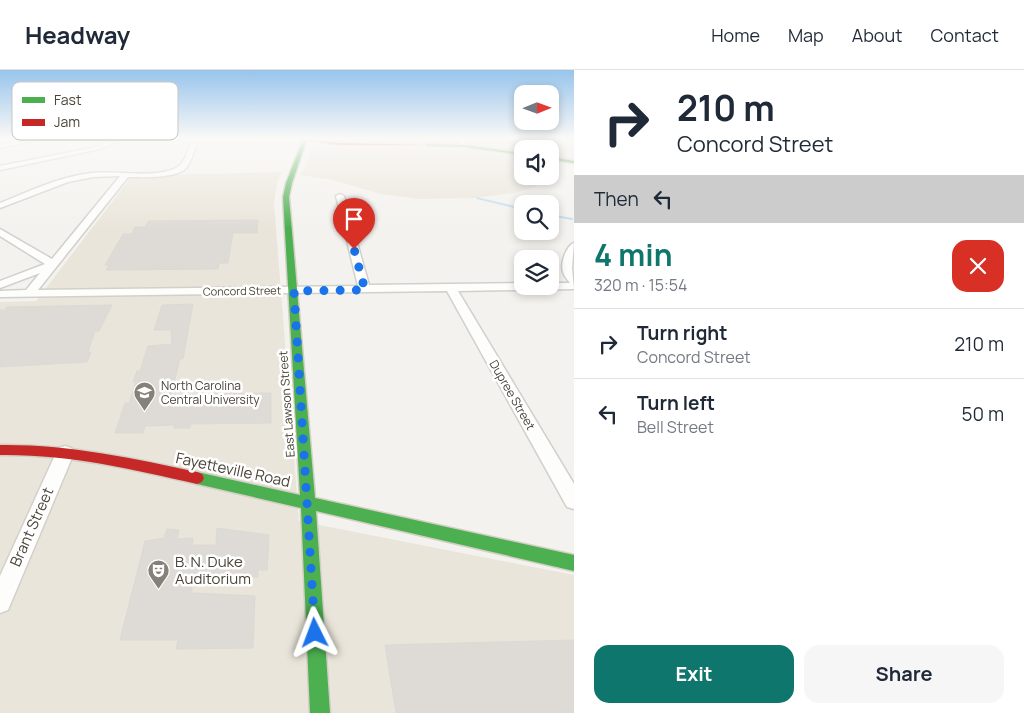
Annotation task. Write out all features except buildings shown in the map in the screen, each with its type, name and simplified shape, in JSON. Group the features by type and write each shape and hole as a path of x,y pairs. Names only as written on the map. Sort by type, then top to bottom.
{"street":[{"path":"0,206 73,178 93,174 170,173 181,169"},
{"name":"East Lawson Street","path":"298,169 287,189 320,713"},
{"path":"29,294 126,174"},
{"path":"340,196 365,290"},
{"path":"0,232 52,264"},
{"path":"574,246 566,266 574,282"},
{"path":"0,285 52,264"},
{"name":"Concord Street","path":"0,294 574,286"},
{"name":"Dupree Street","path":"451,289 574,502"},
{"name":"Fayetteville Road","path":"0,450 23,449 107,458 574,563"},
{"name":"Brant Street","path":"0,602 65,453"}],"shaded area":[{"path":"304,169 514,169 514,185 538,185 515,193 473,198 418,199 381,194 332,180 300,175"},
{"name":"North Carolina Central University","path":"282,172 277,183 274,203 299,521 574,575 574,713 0,713 0,302 36,301 132,176"}],"waterway":[{"path":"477,198 514,207"},
{"path":"559,217 572,219"}],"traffic: fast":[{"path":"294,169 286,197 307,487 320,713"},
{"path":"197,478 574,563"}],"traffic: jam":[{"path":"0,450 50,451 75,454 124,462 197,478"}],"place":[{"name":"North Carolina Central University","path":"145,412"},
{"name":"B. N. Duke Auditorium","path":"159,590"}],"route":[{"path":"315,633 294,291 365,290 354,249"}]}
